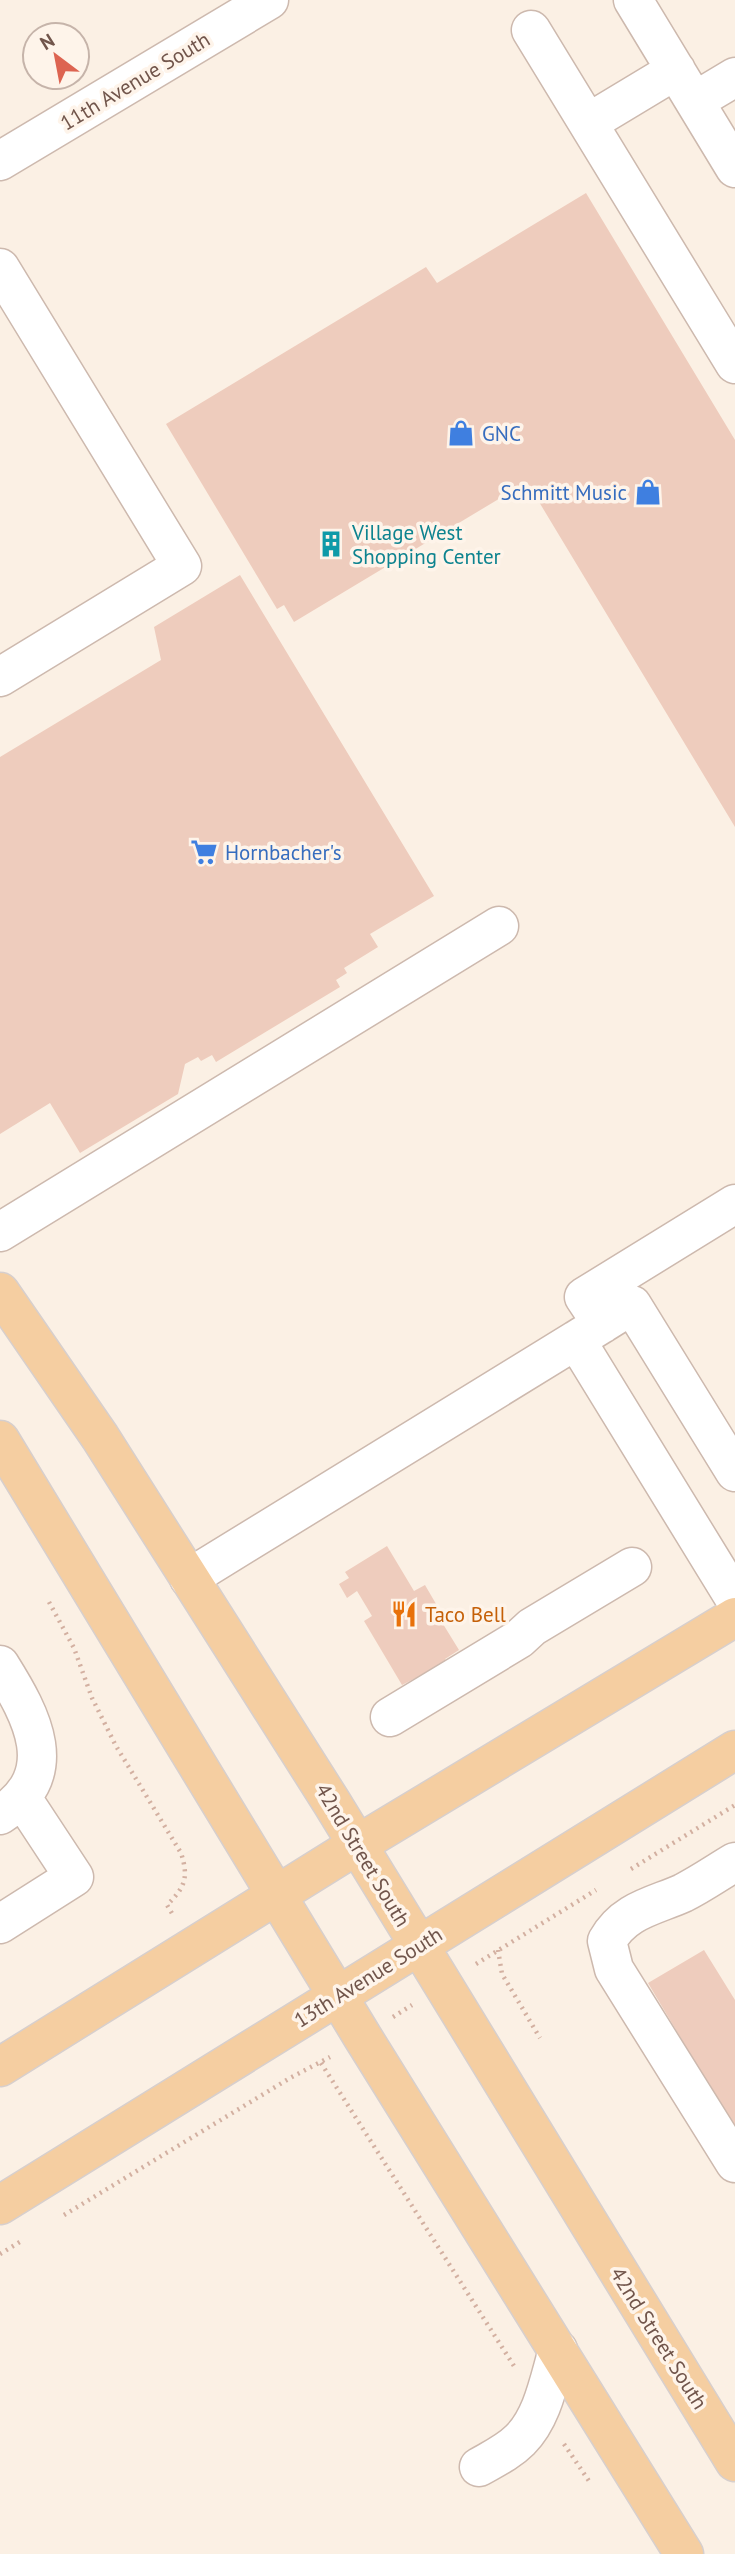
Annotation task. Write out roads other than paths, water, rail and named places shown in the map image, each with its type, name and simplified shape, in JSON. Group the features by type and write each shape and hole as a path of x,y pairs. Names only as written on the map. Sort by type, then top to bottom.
{"main road":[{"name":"42nd Street South","path":"0,1292 100,1437 357,1845 735,2462"},
{"path":"0,1440 338,1996 684,2554"},
{"path":"0,2067 357,1845 735,1617"},
{"name":"13th Avenue South","path":"0,2205 735,1749"}],"street":[{"name":"11th Avenue South","path":"1,158 270,0"},
{"path":"633,0 735,168"},
{"path":"531,30 735,364"},
{"path":"587,123 685,85 735,77"},
{"path":"0,268 182,566 0,677"},
{"path":"0,1232 499,926"},
{"path":"735,1205 584,1297 589,1332 735,1599"},
{"path":"189,1578 632,1305 735,1472"},
{"path":"390,1717 632,1567"},
{"path":"0,1665 20,1697 33,1726 38,1756 30,1786 11,1806 74,1877 0,1924"},
{"path":"735,1862 685,1892 636,1912 615,1927 607,1941 614,1969 735,2164"},
{"path":"479,2467 521,2439 541,2409 558,2350"}],"place":[{"name":"GNC","path":"461,433"},
{"name":"Schmitt Music","path":"648,492"},
{"name":"Village West Shopping Center","path":"331,544"},
{"name":"Hornbacher's","path":"204,852"},
{"name":"Taco Bell","path":"404,1614"}]}
